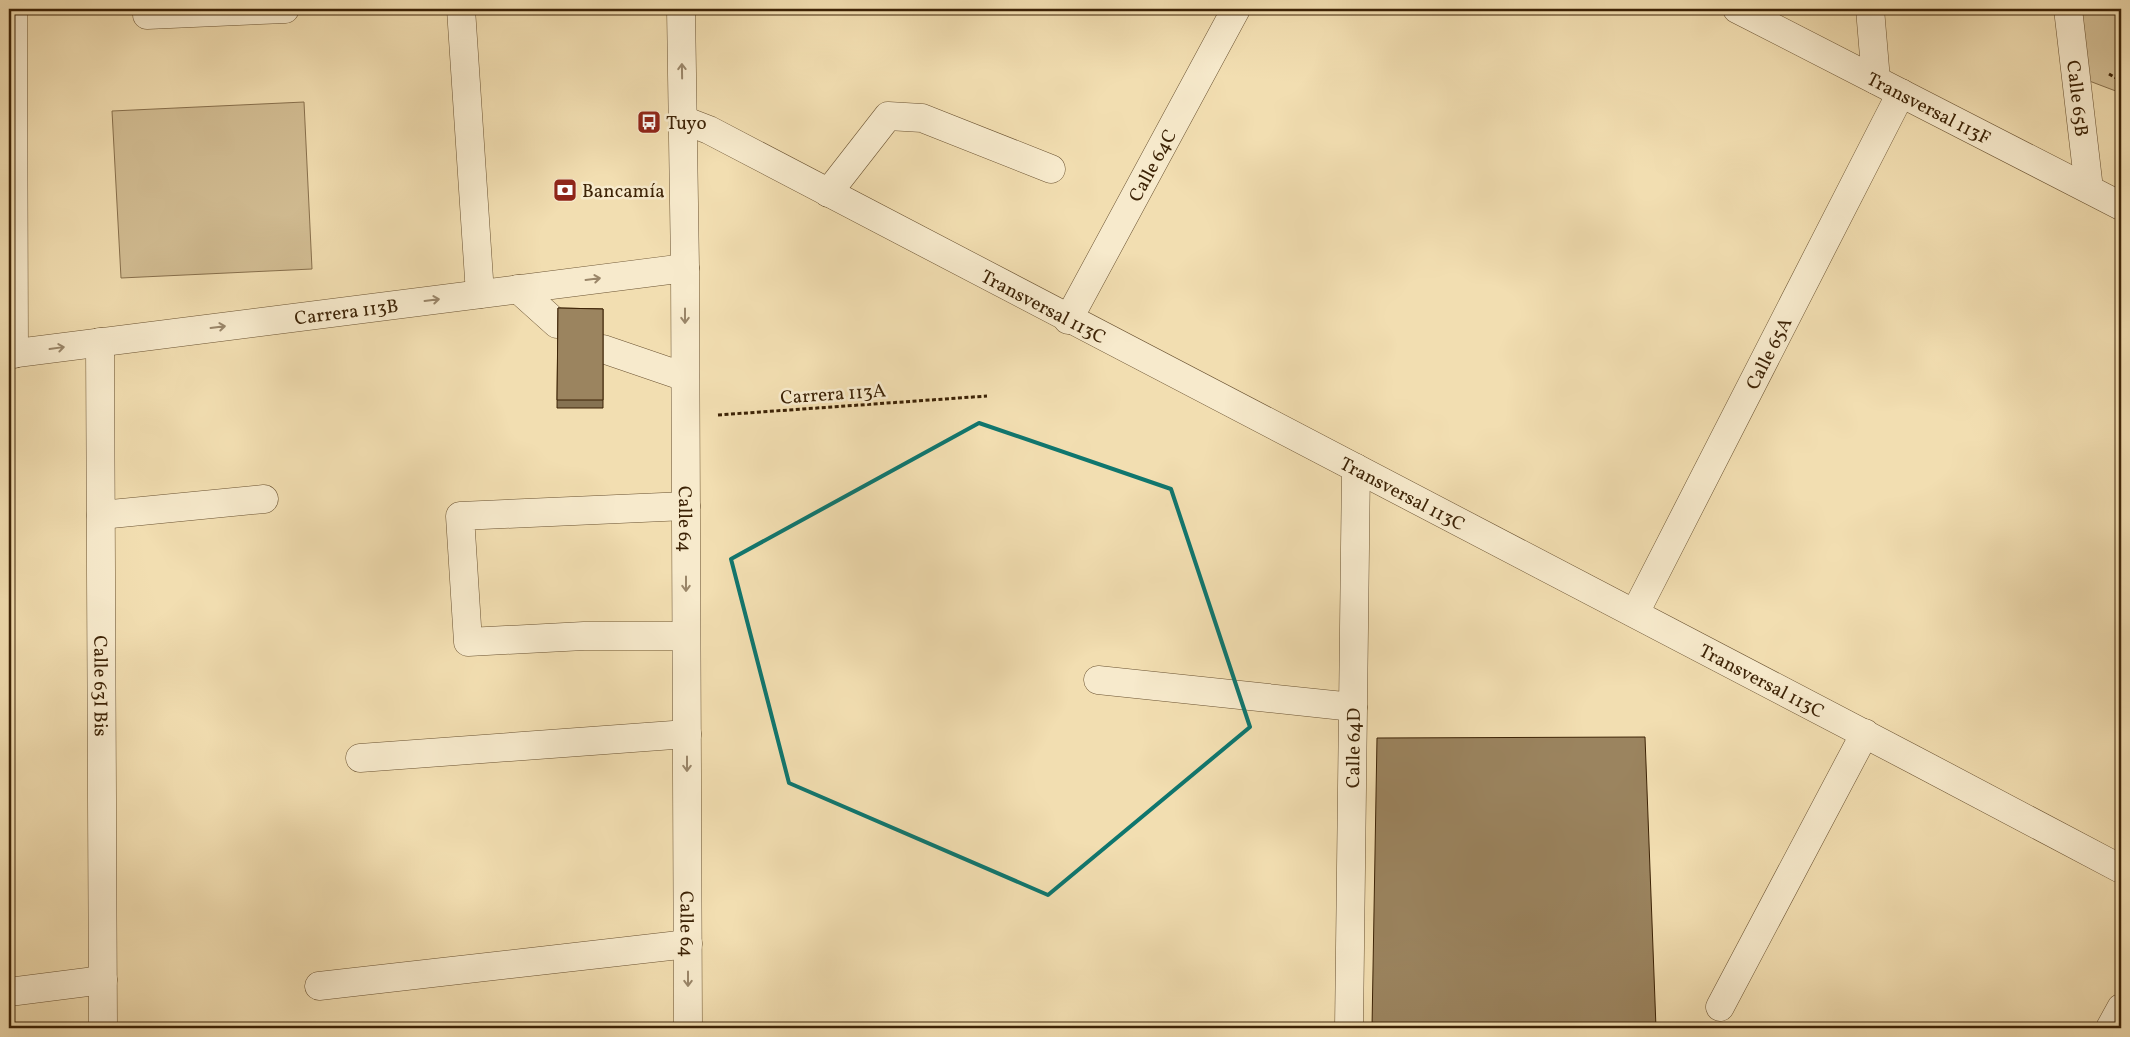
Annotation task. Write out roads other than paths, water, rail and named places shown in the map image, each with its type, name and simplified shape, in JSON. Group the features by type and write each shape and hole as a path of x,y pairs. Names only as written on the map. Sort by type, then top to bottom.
{"street":[{"path":"11,354 13,9"},
{"path":"147,9 147,14 285,9"},
{"path":"461,9 480,294"},
{"name":"Calle 64","path":"681,9 685,268 688,1028"},
{"name":"Calle 64C","path":"1068,320 1236,9"},
{"name":"Transversal 113F","path":"1737,9 2121,206"},
{"path":"1870,9 1876,80"},
{"name":"Calle 65B","path":"2068,9 2089,189"},
{"name":"Calle 65A","path":"1635,613 1901,92"},
{"path":"828,193 888,116 922,118 1051,169"},
{"name":"Transversal 113C","path":"683,120 709,130 1068,320 1635,613 2121,869"},
{"name":"Carrera 113B","path":"11,354 685,268"},
{"path":"518,289 557,324"},
{"name":"Calle 63I Bis","path":"100,342 103,1028"},
{"path":"603,349 685,377"},
{"name":"Calle 64D","path":"1349,1028 1356,468"},
{"path":"101,515 264,500"},
{"path":"686,506 460,516 468,642 584,636 686,636"},
{"path":"1098,680 1353,707"},
{"path":"1720,1007 1865,733"},
{"path":"360,758 687,734"},
{"path":"319,986 688,944"},
{"path":"9,992 102,980"},
{"path":"2110,1028 2121,1008"}],"place":[{"name":"Tuyo","path":"649,122"},
{"name":"Bancamía","path":"565,190"}]}
